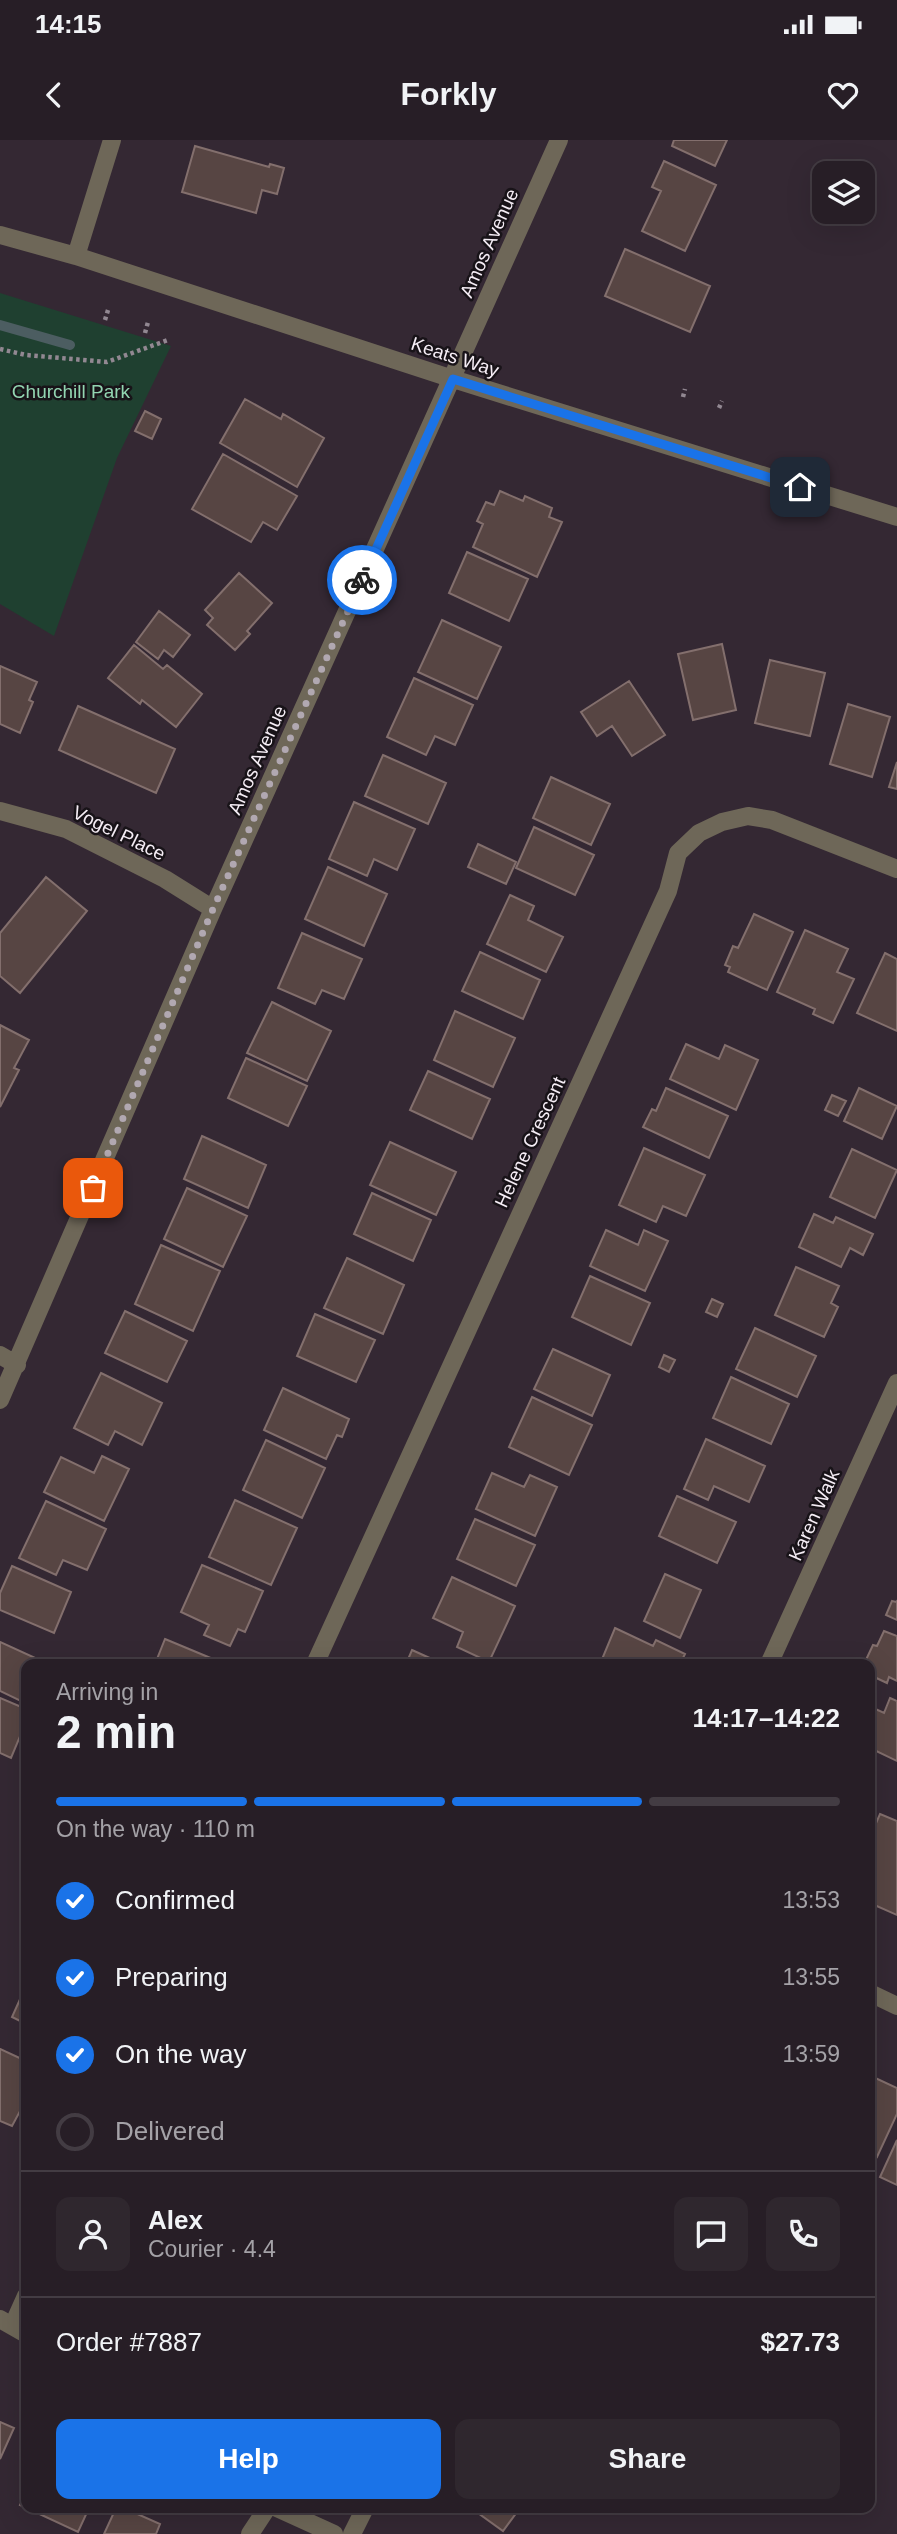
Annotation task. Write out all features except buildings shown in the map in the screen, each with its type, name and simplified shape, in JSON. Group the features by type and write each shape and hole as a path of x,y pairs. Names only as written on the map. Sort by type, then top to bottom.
{"street":[{"path":"76,256 112,140"},
{"name":"Amos Avenue","path":"0,1400 213,909 559,140"},
{"name":"Keats Way","path":"0,235 76,256 453,379 897,517"},
{"name":"Vogel Place","path":"0,811 66,829 165,879 213,909"},
{"name":"Helene Crescent","path":"317,1659 668,891 678,853 699,833 722,822 748,816 772,821 897,869"},
{"path":"0,1355 17,1365"},
{"name":"Karen Walk","path":"771,1659 897,1383"},
{"path":"875,1995 897,2006"},
{"path":"13,2326 21,2308"},
{"path":"250,2534 264,2513"},
{"path":"288,2513 334,2534"},
{"path":"352,2534 362,2513"}],"path":[{"path":"105,320 108,310"},
{"path":"145,333 148,323"},
{"path":"0,349 26,355 107,362 168,340"},
{"path":"683,397 685,389"},
{"path":"719,408 722,401"}],"green space":[{"name":"Churchill Park","path":"0,293 171,346 117,458 54,636 0,604"}],"waterway":[{"path":"0,325 70,345"}],"way so far":[{"path":"93,1188 213,909 362,580"}],"route":[{"path":"362,580 453,379 800,487"}]}
